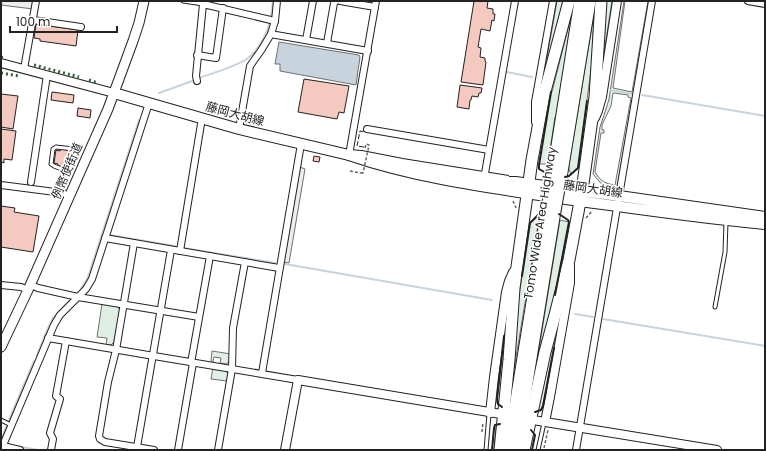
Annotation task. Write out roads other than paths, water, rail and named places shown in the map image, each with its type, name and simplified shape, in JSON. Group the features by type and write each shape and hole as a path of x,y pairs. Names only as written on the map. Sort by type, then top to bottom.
{"highway":[{"path":"500,450 509,360 512,306 537,132 544,95 569,1"},
{"name":"Tomo Wide Area Highway","path":"516,450 556,178 580,1"},
{"name":"Tomo Wide Area Highway","path":"556,178 590,1"},
{"path":"524,450 545,352 569,260 595,97 601,1"},
{"name":"Tomo Wide Area Highway","path":"508,450 551,211"}],"main road":[{"name":"例幣使街道","path":"1,347 30,288 114,93 139,23 144,1"},
{"name":"藤岡大胡線","path":"114,93 239,129 349,155 415,174 453,182 484,182 530,185 579,199 618,200 655,205 702,217 765,217"},
{"name":"藤岡大胡線","path":"349,155 402,164 484,182"},
{"name":"藤岡大胡線","path":"530,185 579,199"},
{"name":"藤岡大胡線","path":"618,200 727,216 765,224"}],"street":[{"path":"24,69 36,1"},
{"path":"239,129 250,66 271,34 275,20 277,1"},
{"path":"306,40 313,1"},
{"path":"327,44 334,3 336,1"},
{"path":"340,1 376,4 349,155"},
{"path":"484,182 515,1"},
{"path":"537,132 535,102 553,1"},
{"path":"591,122 601,103 617,1"},
{"path":"576,450 652,1"},
{"path":"748,1 765,4"},
{"path":"196,79 197,55 203,4 275,20"},
{"path":"197,55 216,58 223,8"},
{"path":"33,20 82,27"},
{"path":"271,34 368,51"},
{"path":"1,63 114,93"},
{"path":"31,182 47,75"},
{"path":"20,450 2,448 54,326 60,315 86,288 92,279 149,103"},
{"path":"180,251 202,118"},
{"path":"367,129 489,150"},
{"path":"262,373 301,144"},
{"path":"1,185 63,194 70,197"},
{"path":"105,238 279,268"},
{"path":"134,243 116,350 108,382 99,436 105,442 154,450"},
{"path":"137,447 154,356 160,311 171,250"},
{"path":"178,450 210,256"},
{"path":"547,425 570,284 569,260"},
{"path":"218,450 232,369 233,328 245,262"},
{"path":"490,413 506,292 509,281 517,265"},
{"path":"1,284 21,288 38,288 78,297 199,317"},
{"path":"48,338 501,414"},
{"path":"51,450 53,439 50,433 60,399 56,396 66,341"},
{"path":"286,450 298,380"},
{"path":"533,420 547,425 579,428 716,450"}],"lane":[{"path":"183,1 203,4"},
{"path":"66,174 64,170 51,164 53,149 56,147 74,149 78,147"},
{"path":"715,307 725,252 727,216"},
{"path":"486,450 490,413"},
{"path":"1,420 11,425"},
{"path":"538,450 547,425"}],"waterway":[{"path":"271,16 273,1"},
{"path":"199,78 231,67 248,58 262,42 270,22"},
{"path":"507,72 532,77"},
{"path":"159,93 195,80"},
{"path":"610,90 632,94"},
{"path":"642,95 765,116"},
{"path":"81,288 88,277 139,120"},
{"path":"109,235 175,246"},
{"path":"184,248 275,263"},
{"path":"285,264 492,300"},
{"path":"37,355 53,318 69,301"},
{"path":"575,314 593,317"},
{"path":"603,319 765,346"},
{"path":"9,420 34,361"},
{"path":"1,440 6,427"},
{"path":"16,446 38,450"}]}
